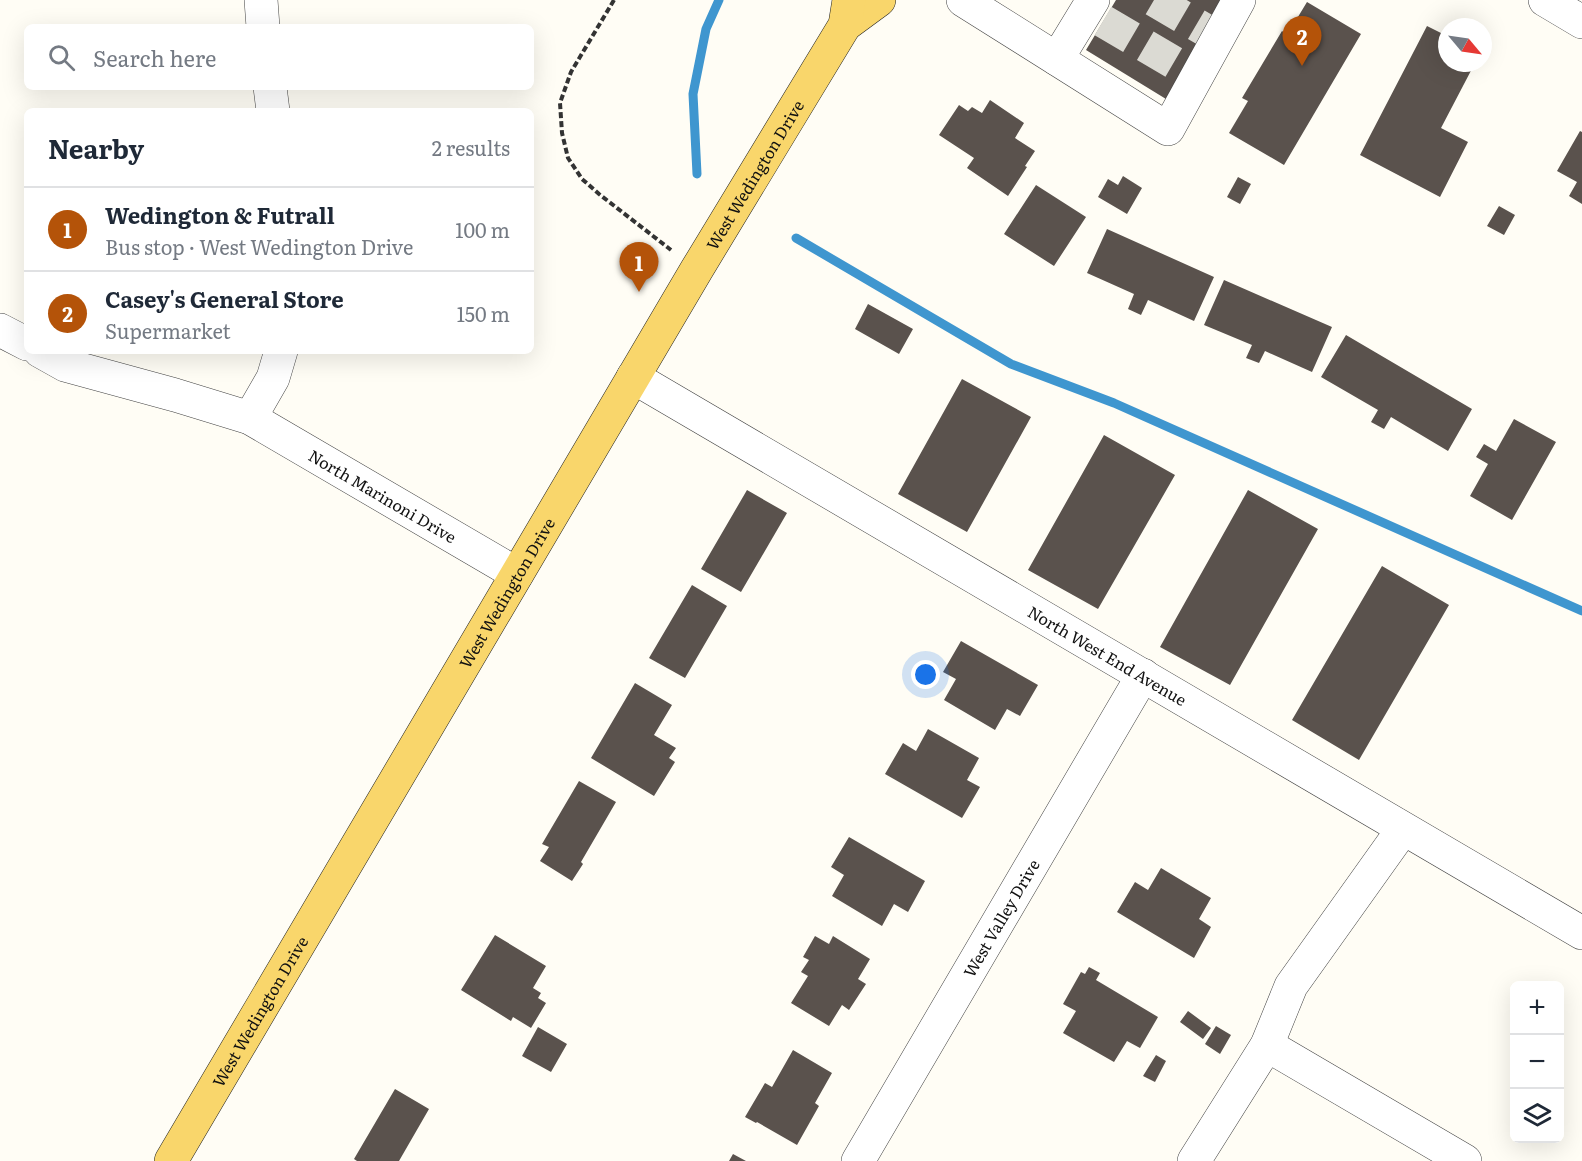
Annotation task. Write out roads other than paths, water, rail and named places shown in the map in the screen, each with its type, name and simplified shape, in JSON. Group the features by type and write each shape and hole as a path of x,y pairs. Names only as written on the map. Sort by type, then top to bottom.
{"main road":[{"name":"West Wedington Drive","path":"171,1161 847,13 879,0"}],"street":[{"path":"261,0 263,24"},
{"path":"963,0 1167,129 1191,72 1213,34 1239,0"},
{"path":"1545,0 1582,22"},
{"path":"1057,59 1094,11"},
{"path":"270,90 273,108"},
{"path":"0,330 24,342"},
{"name":"North Marinoni Drive","path":"46,354 65,364 250,418 517,574"},
{"path":"250,418 273,378 280,354"},
{"name":"North West End Avenue","path":"633,377 1582,933"},
{"name":"West Valley Drive","path":"858,1161 1143,675"},
{"path":"1194,1161 1267,1045 1291,986 1402,829"},
{"path":"1267,1045 1465,1161"}],"waterway":[{"path":"697,174 693,94 706,29 719,0"},
{"path":"796,238 1011,364 1114,403 1582,611"}],"tunnel":[{"path":"1154,0 1207,31"},
{"path":"1103,21 1185,69"}],"place":[{"name":"Casey's General Store","path":"1302,66"},
{"name":"Wedington & Futrall","path":"639,292"}]}
